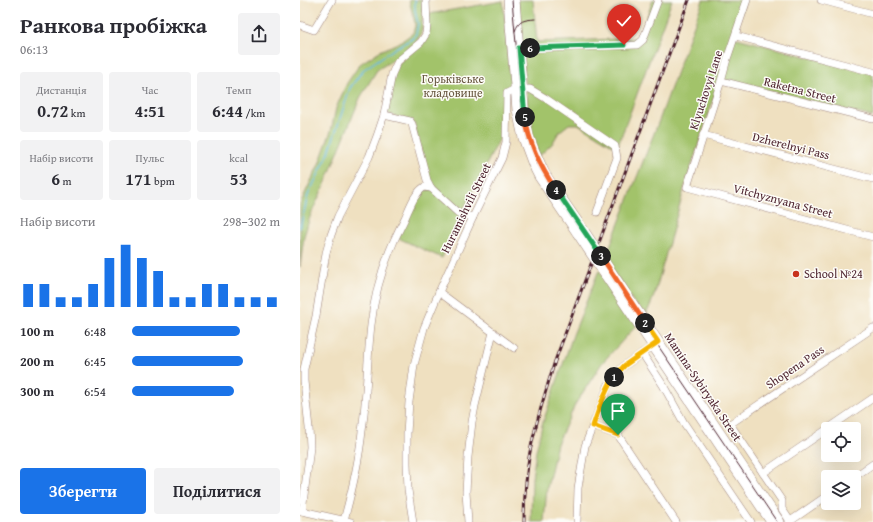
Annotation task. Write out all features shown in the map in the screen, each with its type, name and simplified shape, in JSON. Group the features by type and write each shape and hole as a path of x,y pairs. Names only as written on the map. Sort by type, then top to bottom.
{"main road":[{"name":"Mamina-Sybiryaka Street","path":"508,0 519,88 526,123 539,162 545,174 608,273 780,522"},
{"name":"Mamina-Sybiryaka Street","path":"515,0 515,49"},
{"name":"Mamina-Sybiryaka Street","path":"656,344 771,522"}],"street":[{"path":"300,25 314,30 332,0"},
{"path":"426,0 426,34 421,42 398,61 394,67 384,115 377,136 369,157 338,216 326,253 316,316 304,369 304,381 309,416 310,447 301,511 348,521 363,430 371,324 377,295 390,250 418,191 424,187 431,188"},
{"path":"515,49 637,45 643,40 658,0"},
{"name":"Klyuchovyi Lane","path":"687,187 747,0"},
{"path":"821,0 873,14"},
{"path":"736,36 873,72"},
{"name":"Raketna Street","path":"721,81 873,120"},
{"path":"519,88 530,89 545,98 615,146 617,158 597,212"},
{"name":"Huramishvili Street","path":"413,522 406,463 407,433 414,365 424,328 439,292 473,217 504,155 506,142 507,93 519,88"},
{"path":"384,115 410,121 427,180 431,188 457,212 473,217"},
{"name":"Dzherelnyi Pass","path":"703,135 873,179"},
{"name":"Vitchyznyana Street","path":"687,187 873,237"},
{"path":"439,292 514,348"},
{"name":"Shopena Pass","path":"763,473 730,424 873,328"},
{"path":"468,522 466,492 472,422 493,332"},
{"path":"577,522 578,488 585,446 609,384 625,365 656,344"},
{"path":"642,353 663,384 684,424 751,522"},
{"path":"821,500 789,522 782,510 782,501 763,473 873,398"},
{"path":"593,426 618,435 676,522"},
{"path":"861,472 873,464"}],"green space":[{"path":"409,0 423,0 422,30 420,36 416,42 396,58 377,70 360,98 326,182 311,214 304,236 300,267 300,204 319,164 331,131 336,108 347,83 360,64 378,52 402,41 413,33 415,23"},
{"path":"517,0 533,0 537,42 639,38 653,0 672,0 617,148 578,124 569,124 559,132 552,144 539,156 531,136"},
{"path":"703,0 745,0 733,37 873,74 873,117 720,79 685,186 655,293 644,318 605,259 660,118"},
{"name":"Горьківське кладовище","path":"503,1 511,90 504,98 502,134 462,212 442,258 398,238 413,204 424,189 431,190 414,123 386,113 394,74 400,62 423,43 429,14"},
{"path":"599,270 637,325 602,363 576,403 557,444 547,488 544,522 531,522 532,478 542,425 573,335"}],"waterway":[{"path":"300,228 308,195 328,155 350,88 363,70 397,47 412,39 416,34 418,24 415,11 415,0"}],"tram line":[{"path":"512,0 524,123 527,137 537,163 551,187 777,522"},
{"path":"515,31 522,21 535,19"}],"railway":[{"path":"524,522 525,489 531,445 555,361 689,0"}],"place":[{"name":"School №24","path":"796,274"}],"route":[{"path":"618,435 593,426 609,384 625,365 658,342 545,174 539,162 529,136 526,123 519,48 624,45"}]}
